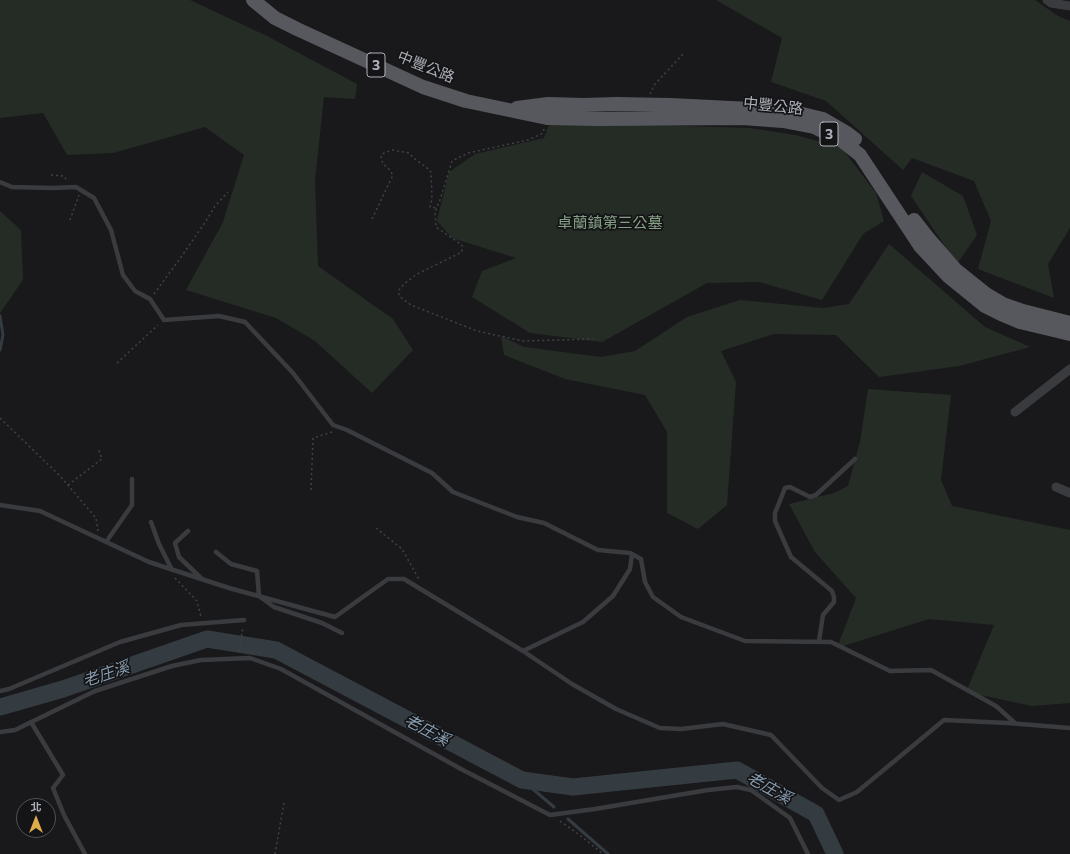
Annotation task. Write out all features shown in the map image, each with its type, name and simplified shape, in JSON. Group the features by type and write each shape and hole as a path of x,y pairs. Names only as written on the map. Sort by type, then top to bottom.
{"main road":[{"name":"中豐公路","path":"253,0 275,18 297,29 423,87 466,101 547,118 742,118 783,121 814,128 841,140 860,154 920,246 948,276 985,306 1020,322 1070,334"},
{"name":"中豐公路","path":"507,110 548,104 644,104 790,111 823,119 847,133 862,146 929,240 956,270 986,294 1003,304 1023,311 1070,323"}],"street":[{"path":"1047,0 1052,3 1070,6"},
{"path":"1015,412 1070,369"},
{"path":"1056,487 1070,493"}],"lane":[{"path":"0,182 12,187 76,187 94,198 112,230 123,275 135,291 150,299 164,320 219,316 245,322 293,373 333,425 432,473 453,492 517,517 544,523 598,550 632,554 641,559 645,582 653,597 681,617 745,641 831,642 890,671 931,670 996,706 1015,723"},
{"path":"819,641 823,616 834,602 832,591 791,556 775,521 775,513 785,488 790,487 810,496 816,495 854,459"},
{"path":"106,542 132,505 132,479"},
{"path":"0,505 40,511 149,562 172,570 229,588 335,617 388,579 404,579 524,651 572,684 616,709 660,728 681,729 723,724 771,735 822,788 839,800 857,792 944,720 1015,723 1070,728"},
{"path":"151,522 159,544 172,570"},
{"path":"188,532 175,543 178,556 202,579"},
{"path":"216,552 231,564 257,571 259,596 274,607 322,623 342,633"},
{"path":"524,651 583,622 613,596 630,569 632,554"},
{"path":"0,691 120,642 181,625 244,620"},
{"path":"0,732 15,730 95,691 172,666 201,660 250,658 281,669 461,769 550,815 708,790 737,787 751,790 790,818 808,854"},
{"path":"31,722 63,776 53,788 64,815 85,854"}],"path":[{"path":"644,104 655,84 682,54"},
{"path":"547,118 543,133 528,140 468,153 452,161 435,212 436,227 462,245 462,252 417,274 399,290 399,296 411,305 477,331 523,340 593,338"},
{"path":"372,219 394,174 382,164 381,157 382,154 392,150 409,153 431,172 432,199 430,207 437,208"},
{"path":"51,175 64,176 72,187"},
{"path":"70,220 81,190"},
{"path":"150,299 179,260 215,206 228,192"},
{"path":"117,363 164,320"},
{"path":"0,418 60,476 96,518 100,539"},
{"path":"311,490 313,438 331,432 339,427"},
{"path":"68,485 102,459 98,448"},
{"path":"376,528 402,549 427,594"},
{"path":"165,567 197,601 203,623"},
{"path":"238,658 244,620"},
{"path":"275,854 284,803"},
{"path":"550,815 577,833 603,854"}],"green space":[{"path":"0,0 190,0 267,36 357,84 355,99 324,97 315,180 318,266 393,319 413,350 372,393 315,341 276,318 186,290 223,222 244,155 205,127 113,153 67,155 43,113 0,118"},
{"path":"716,0 1035,0 1058,16 1070,21 1070,228 1048,264 1054,298 978,269 991,221 974,181 912,158 903,170 826,101 771,82 782,38"},
{"name":"卓蘭鎮第三公墓","path":"550,122 750,128 795,135 841,147 876,193 884,221 863,234 822,300 759,282 707,283 602,342 530,333 472,297 482,271 516,258 452,238 437,221 449,172 475,154 544,138"},
{"path":"922,172 963,196 977,235 957,264 911,196"},
{"path":"0,211 21,230 23,280 0,313"},
{"path":"889,244 985,327 1030,347 959,366 879,377 836,335 774,334 721,351 736,382 727,505 698,529 667,513 667,432 645,395 565,379 504,355 501,336 524,347 601,357 635,351 687,317 740,300 823,308 849,304"},
{"path":"868,389 951,395 941,480 952,506 1070,530 1070,703 1032,706 966,692 994,625 929,619 837,648 856,598 815,552 789,504 834,493 848,486 860,442"}],"waterway":[{"path":"0,316 3,335 0,350"},
{"name":"老庄溪","path":"0,707 63,689 207,639 276,650 522,780 573,787 737,770 816,814 835,854"},
{"path":"522,780 554,807"},
{"path":"568,819 608,854"}]}
